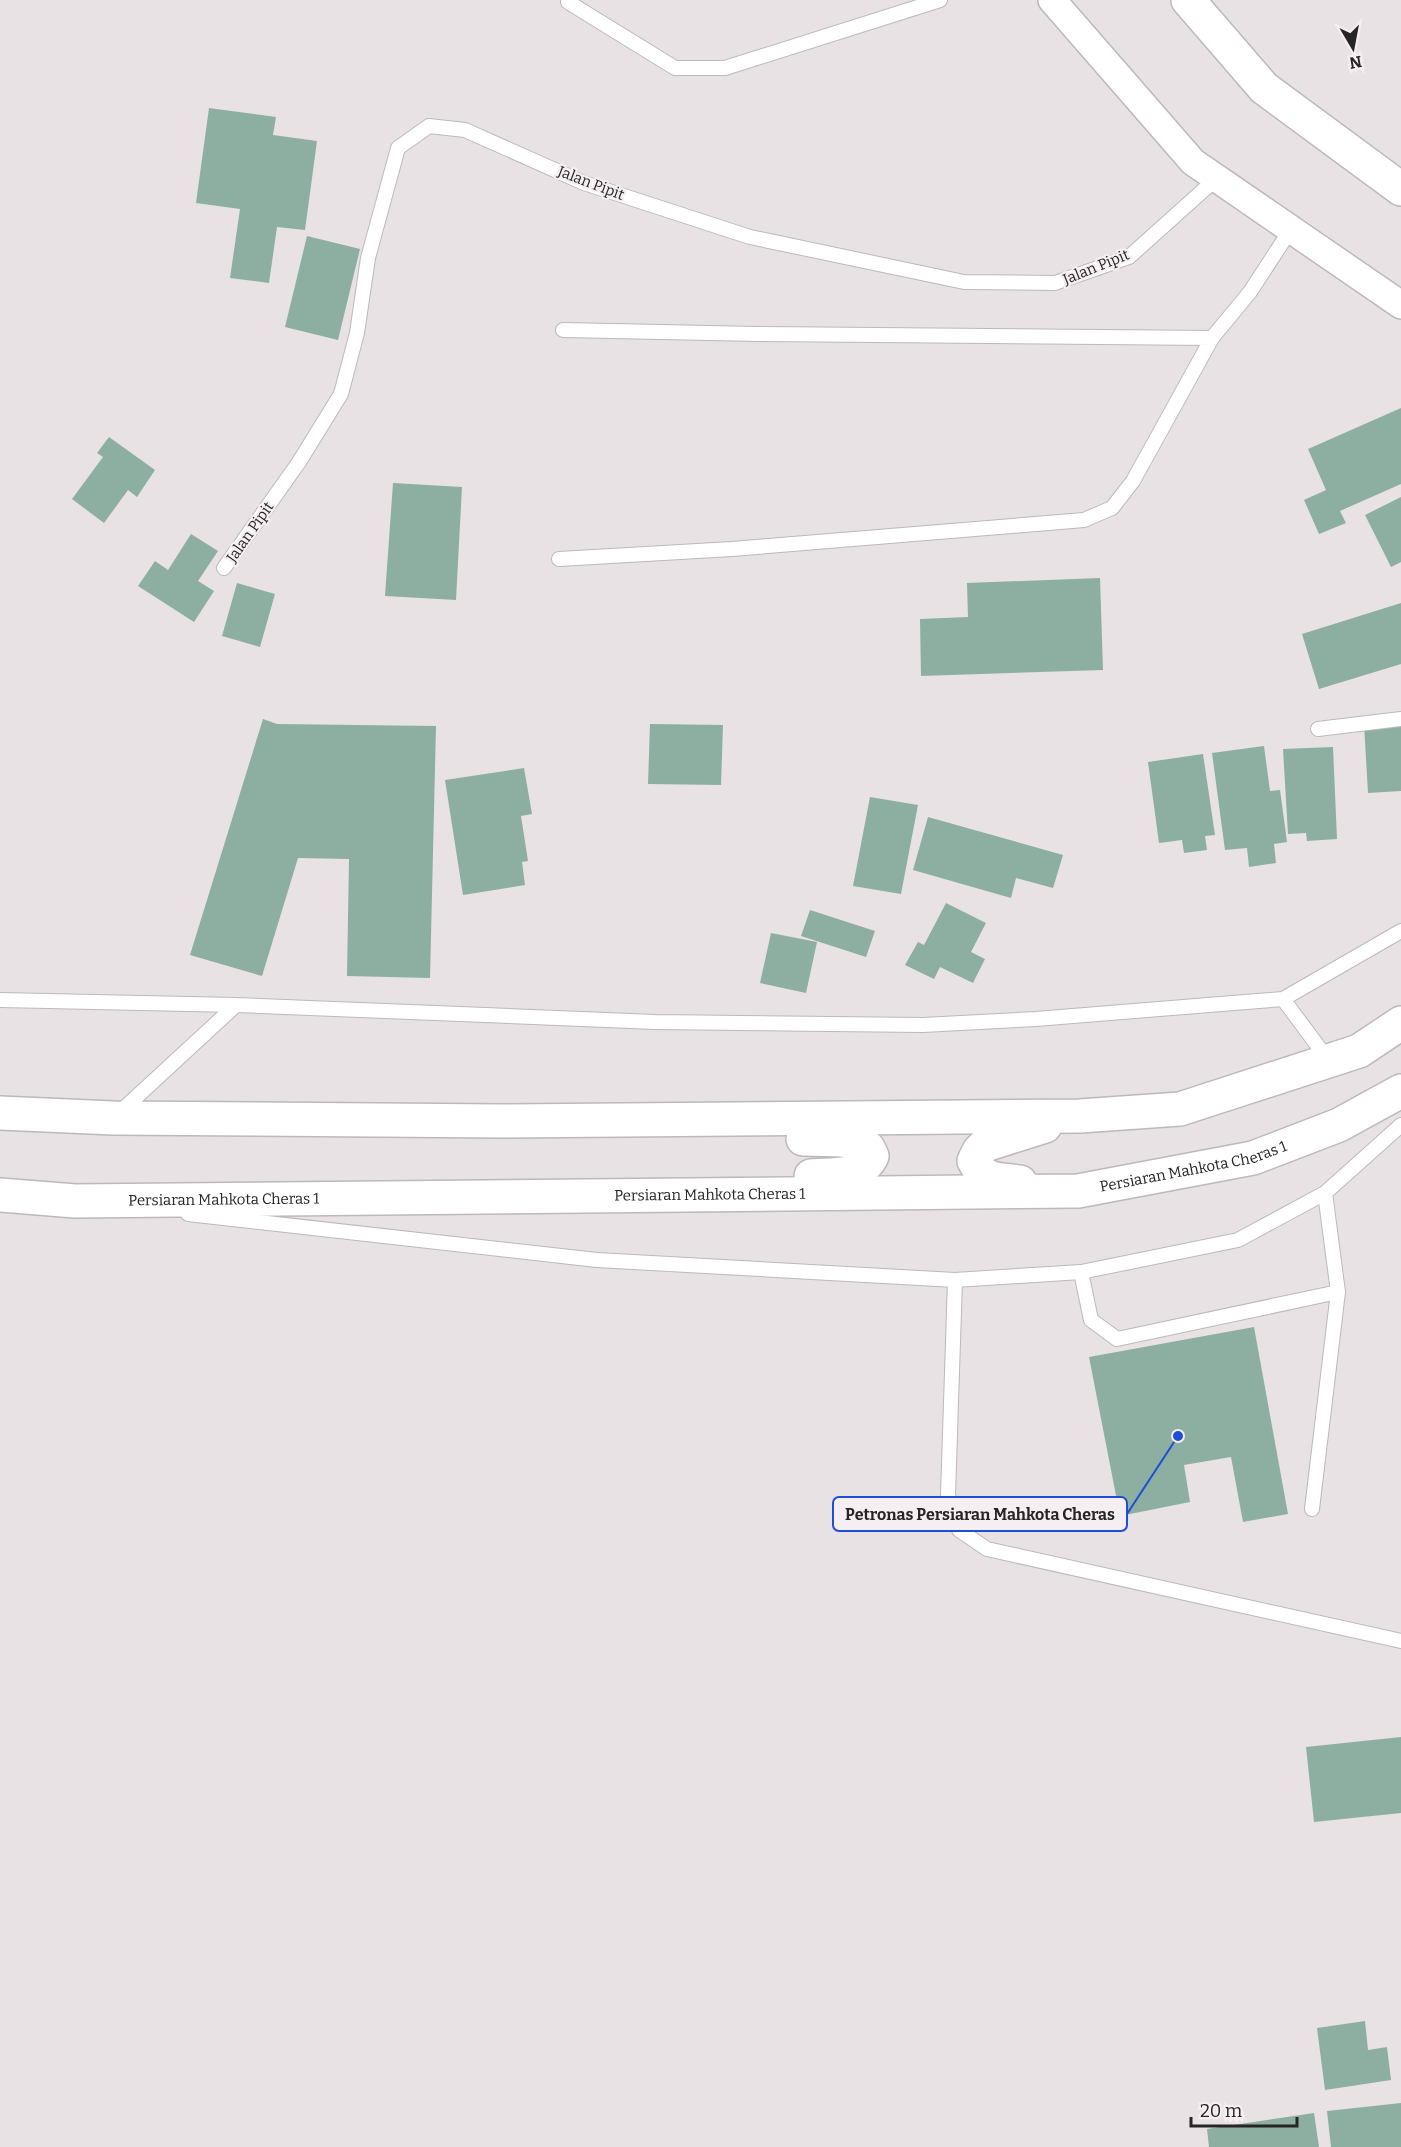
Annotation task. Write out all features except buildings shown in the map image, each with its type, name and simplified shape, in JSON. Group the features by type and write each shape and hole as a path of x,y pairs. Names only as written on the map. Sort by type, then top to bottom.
{"main road":[{"path":"1188,0 1264,88 1401,189"},
{"path":"0,1113 113,1119 502,1121 1080,1116 1180,1109 1359,1052 1401,1023"},
{"name":"Persiaran Mahkota Cheras 1","path":"0,1195 75,1202 1078,1191 1253,1158 1339,1125 1401,1091"},
{"path":"1078,1191 988,1178 979,1172 974,1161 985,1145 1080,1116"},
{"path":"502,1121 645,1133 844,1140 868,1148 872,1156 868,1164 854,1172 523,1198"}],"street":[{"path":"1052,0 1193,162 1401,305"}],"lane":[{"path":"568,2 675,68 725,68 940,0"},
{"name":"Jalan Pipit","path":"224,568 299,462 341,394 357,333 368,258 398,148 429,126 465,130 584,183 750,237 964,282 1055,283 1129,257 1217,178"},
{"path":"559,559 732,549 1084,520 1112,508 1133,481 1212,338 1250,292 1291,229"},
{"path":"562,330 1212,338"},
{"path":"1318,729 1401,719"},
{"path":"0,1000 236,1005 655,1022 923,1025 1036,1019 1283,999 1401,931"},
{"path":"1283,999 1329,1061"},
{"path":"113,1119 236,1005"},
{"path":"75,1202 597,1260 955,1280 1082,1272 1238,1240 1325,1193 1401,1125"},
{"path":"1312,1509 1338,1292 1325,1193"},
{"path":"1082,1272 1091,1320 1117,1339 1338,1292"},
{"path":"955,1280 948,1495 959,1530 987,1549 1401,1641"}],"place":[{"name":"Petronas Persiaran Mahkota Cheras","path":"1178,1436"}]}
